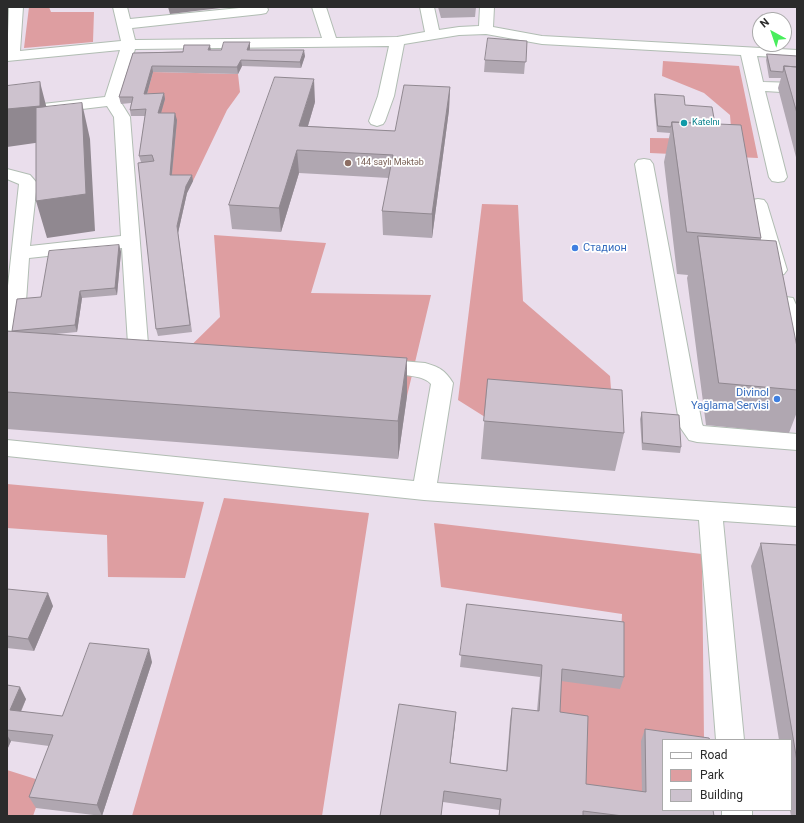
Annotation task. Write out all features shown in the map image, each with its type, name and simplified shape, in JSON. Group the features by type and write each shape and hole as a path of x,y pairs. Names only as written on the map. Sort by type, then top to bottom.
{"street":[{"path":"16,7 9,56 129,46 330,41 397,41 459,31 486,30 542,40 797,54"},
{"path":"115,344 146,345 131,241 122,117 112,101 129,46 120,7"},
{"path":"147,7 151,22"},
{"path":"125,24 261,10 260,7"},
{"path":"319,7 330,41"},
{"path":"427,7 432,35"},
{"path":"486,30 487,7"},
{"path":"377,121 386,96 397,41"},
{"path":"748,52 778,177"},
{"path":"756,86 797,88"},
{"path":"7,113 112,101"},
{"path":"644,164 691,427 697,434 797,442"},
{"path":"7,174 24,179 28,183 20,253 16,349"},
{"path":"758,204 797,342"},
{"path":"20,253 131,241"},
{"path":"362,364 425,370 436,375 442,383 424,491"},
{"path":"7,448 424,491 797,518"},
{"path":"710,511 730,739"}],"green space":[{"path":"29,7 49,7 51,12 94,12 93,42 24,48"},
{"path":"663,61 739,66 758,158 650,153 650,138 732,139 730,115 704,93 662,76"},
{"path":"153,72 238,74 240,92 227,110 193,181 171,182 159,120 145,101"},
{"path":"482,204 518,205 523,301 610,376 614,428 485,417 458,400"},
{"path":"214,235 326,243 311,293 431,295 407,396 158,378 220,317"},
{"path":"7,484 204,502 185,578 108,577 107,535 7,528"},
{"path":"224,498 369,513 322,816 132,816"},
{"path":"434,523 702,554 704,739 662,739 642,803 583,795 557,724 559,681 621,635 622,614 441,587"},
{"path":"7,770 45,782 33,816 7,816"}],"building":[{"path":"488,38 527,41 526,62 485,60"},
{"path":"224,42 250,42 247,50 304,50 300,62 241,60 237,67 152,66 144,94 164,93 158,113 175,113 170,175 192,175 186,186 177,226 190,325 156,329 138,163 154,161 152,155 139,156 146,109 130,110 133,97 119,97 133,53 183,52 184,45 210,45 208,50 221,50"},
{"path":"767,54 797,56 797,67 784,66 783,72 771,71"},
{"path":"784,66 797,67 797,113"},
{"name":"144 saylı Məktəb","path":"275,77 314,79 299,126 395,131 404,85 450,87 432,214 382,211 393,155 297,150 279,208 229,205"},
{"path":"40,82 40,106 7,109 7,86"},
{"name":"Katelnı","path":"655,94 684,96 685,105 712,107 715,124 672,122 671,127 658,126"},
{"path":"82,103 86,194 36,201 36,108"},
{"path":"672,122 741,125 761,238 687,232"},
{"path":"698,236 776,241 797,347 797,390 719,383"},
{"path":"119,245 115,288 80,291 75,325 12,331 17,299 41,297 49,251"},
{"path":"7,331 407,358 398,421 7,392"},
{"path":"488,379 622,390 624,433 484,421"},
{"path":"642,412 679,415 681,447 643,443"},
{"path":"761,543 797,545 797,761"},
{"path":"7,589 48,593 28,639 7,636"},
{"path":"467,604 624,622 624,677 562,669 560,712 588,716 586,784 646,792 645,729 709,738 662,739 662,811 713,811 714,816 623,816 583,811 583,816 499,816 501,799 444,791 441,816 380,816 399,704 456,712 450,763 507,771 512,708 539,711 542,665 460,655"},
{"path":"90,643 149,649 97,805 29,797 53,735 7,730 7,685 20,687 10,710 62,716"}],"place":[{"name":"Katelnı","path":"684,123"},
{"name":"144 saylı Məktəb","path":"348,163"},
{"name":"Стадион","path":"575,248"},
{"name":"Divinol Yağlama Servisi","path":"777,399"}]}
